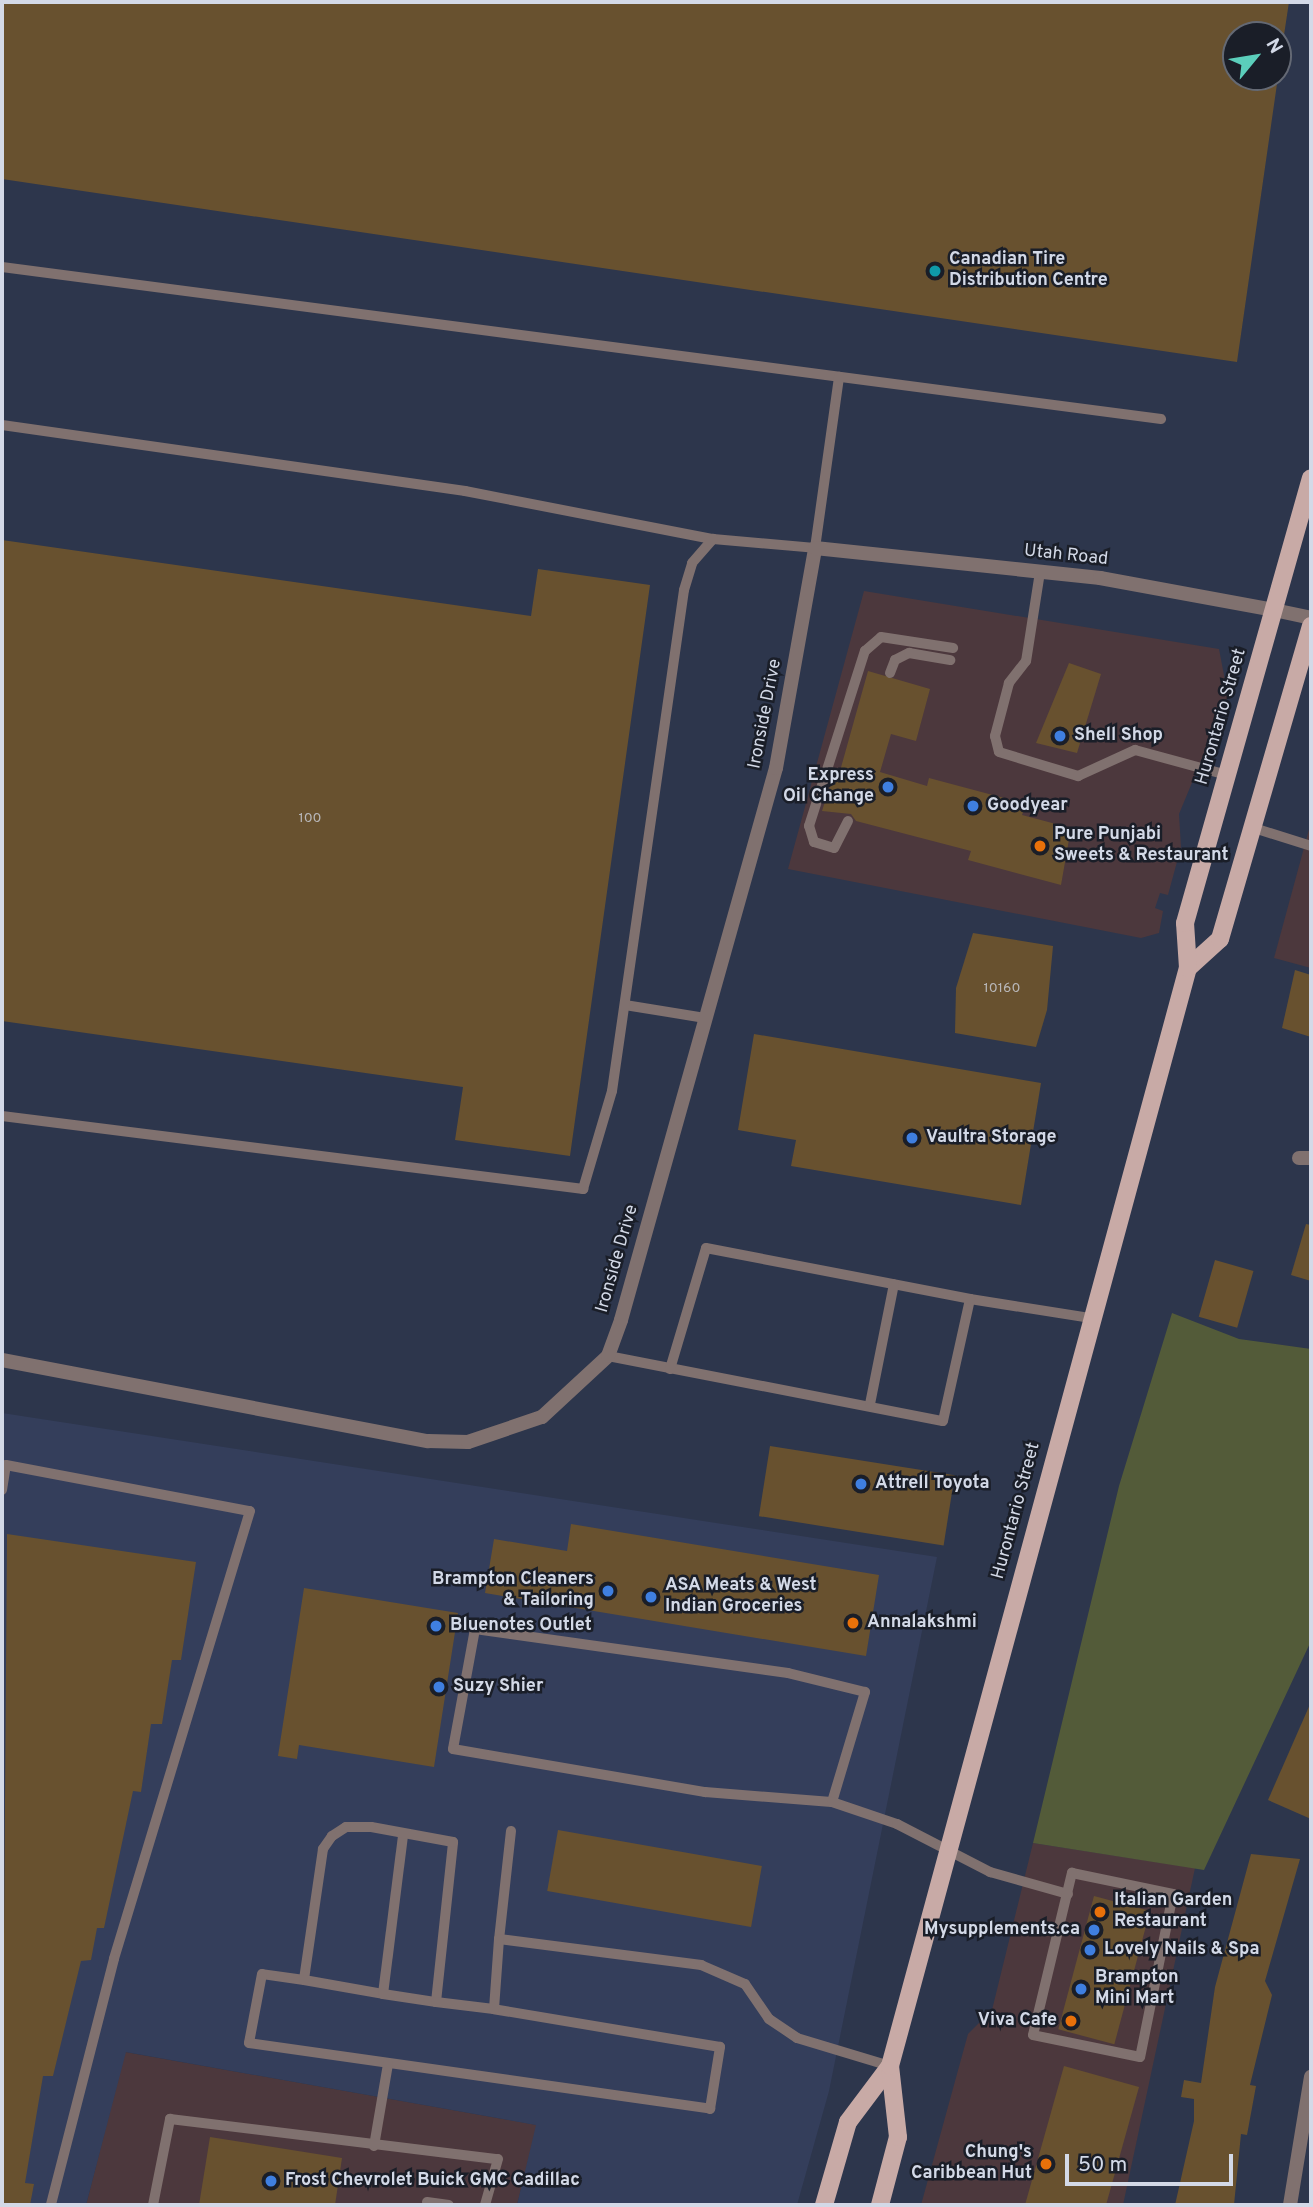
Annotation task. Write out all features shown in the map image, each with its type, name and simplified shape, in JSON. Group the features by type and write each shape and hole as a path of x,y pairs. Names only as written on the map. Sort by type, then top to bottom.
{"main road":[{"name":"Hurontario Street","path":"880,2205 898,2137 890,2066 1090,1318 1188,968 1185,923 1311,479"},
{"path":"1188,968 1220,939 1311,626"},
{"name":"Hurontario Street","path":"824,2205 848,2122 890,2066"}],"street":[{"name":"Utah Road","path":"815,548 1041,572 1311,618"},
{"name":"Ironside Drive","path":"608,1356 779,756 815,548"},
{"path":"2,1360 428,1441 468,1442 542,1417 608,1356"},
{"path":"1290,2205 1311,2077"}],"lane":[{"path":"2,267 1161,419"},
{"path":"2,425 465,491 713,539 815,548 839,377"},
{"path":"2,1116 583,1189 612,1091 684,590 692,563 713,539"},
{"path":"1041,572 1026,661 1009,683 995,736 999,751 1077,776 1135,750 1227,775"},
{"path":"848,821 834,848 814,842 809,826 865,651 881,637 952,654 909,653 895,660 890,673"},
{"path":"1254,828 1311,846"},
{"path":"625,1004 705,1018"},
{"path":"670,1369 706,1248 970,1299 1090,1318"},
{"path":"870,1404 894,1284"},
{"path":"608,1356 870,1404 943,1421 970,1299"},
{"path":"2,1490 6,1465 250,1511 114,1959 51,2205"},
{"path":"832,1802 865,1692 788,1673 475,1629 453,1749 761,1799 832,1802 947,1849 990,1872 1068,1894"},
{"path":"304,1980 323,1849 346,1827 453,1842 436,2002"},
{"path":"494,2009 511,1831"},
{"path":"383,1994 403,1835"},
{"path":"1072,1873 1173,1895 1140,2057 1033,2035 1068,1894 1072,1873"},
{"path":"499,1939 701,1965 745,1984 769,2019 797,2038 890,2066"},
{"path":"262,1974 383,1994 494,2009 720,2047 710,2109 249,2043 262,1974"},
{"path":"374,2146 388,2064"},
{"path":"153,2205 170,2119 374,2146 498,2159 485,2205"},
{"path":"427,2202 449,2205"}],"shaded area":[{"path":"864,591 1219,649 1228,696 1179,814 1181,847 1168,895 1160,893 1155,908 1163,911 1159,933 1141,938 788,869"},
{"path":"1311,822 1311,968 1274,958"},
{"path":"2,1413 937,1557 829,2091 797,2205 517,2205 536,2125 126,2052 86,2205 2,2205"},
{"path":"1033,1843 1195,1868 1123,2205 921,2205 968,2034 992,2010"},
{"path":"125,2052 537,2125 517,2205 86,2205"}],"green space":[{"path":"1172,1313 1239,1339 1311,1349 1311,1641 1204,1870 1033,1843 1119,1486"}],"building":[{"name":"Canadian Tire Distribution Centre","path":"2,2 1289,2 1286,21 1222,21 1222,91 1276,91 1237,362 2,179"},
{"path":"2,540 531,616 538,569 650,585 570,1156 455,1140 463,1087 2,1021"},
{"path":"1069,663 1101,674 1077,753 1036,743"},
{"path":"868,671 930,689 916,741 891,734 880,772 927,786 929,778 1026,804 1022,815 1071,828 1061,885 968,860 971,851 856,821 851,814 822,811 835,770 840,771"},
{"path":"973,933 1053,946 1047,1010 1036,1047 955,1033 956,988"},
{"path":"1295,970 1311,975 1311,1037 1282,1028"},
{"path":"754,1034 1041,1083 1021,1205 791,1166 796,1140 738,1130"},
{"path":"1306,1224 1311,1225 1311,1281 1291,1275"},
{"path":"1215,1260 1253,1271 1237,1328 1199,1317"},
{"path":"770,1446 955,1475 944,1545 759,1516"},
{"path":"571,1524 879,1575 866,1656 485,1593 494,1539 567,1551"},
{"path":"7,1534 196,1562 181,1660 172,1660 162,1724 151,1724 141,1792 133,1791 104,1928 97,1928 91,1960 81,1961 53,2076 43,2076 25,2183 34,2184 30,2205 2,2205"},
{"path":"304,1588 458,1613 434,1767 299,1745 297,1759 278,1756"},
{"path":"1311,1702 1311,1819 1268,1800"},
{"path":"558,1830 762,1866 751,1927 547,1891"},
{"path":"1251,1854 1300,1859 1265,1981 1272,1995 1250,2085 1256,2086 1247,2135 1241,2134 1234,2205 1175,2205 1194,2121 1194,2099 1181,2097 1184,2080 1201,2083 1215,1987"},
{"path":"1094,1896 1150,1911 1114,2044 1058,2029"},
{"path":"1064,2066 1139,2087 1106,2205 1025,2205"},
{"name":"Frost Chevrolet Buick GMC Cadillac","path":"210,2137 342,2158 335,2205 199,2205"}],"place":[{"name":"Canadian Tire Distribution Centre","path":"935,271"},
{"name":"Shell Shop","path":"1060,736"},
{"name":"Express Oil Change","path":"888,787"},
{"name":"Goodyear","path":"973,806"},
{"name":"Pure Punjabi Sweets & Restaurant","path":"1040,846"},
{"name":"Vaultra Storage","path":"912,1138"},
{"name":"Attrell Toyota","path":"861,1484"},
{"name":"Brampton Cleaners & Tailoring","path":"608,1591"},
{"name":"ASA Meats & West Indian Groceries","path":"651,1597"},
{"name":"Annalakshmi","path":"853,1623"},
{"name":"Bluenotes Outlet","path":"436,1626"},
{"name":"Suzy Shier","path":"439,1687"},
{"name":"Italian Garden Restaurant","path":"1100,1912"},
{"name":"Mysupplements.ca","path":"1094,1930"},
{"name":"Lovely Nails & Spa","path":"1090,1950"},
{"name":"Brampton Mini Mart","path":"1081,1989"},
{"name":"Viva Cafe","path":"1071,2021"},
{"name":"Chung's Caribbean Hut","path":"1046,2164"},
{"name":"Frost Chevrolet Buick GMC Cadillac","path":"271,2181"}]}
